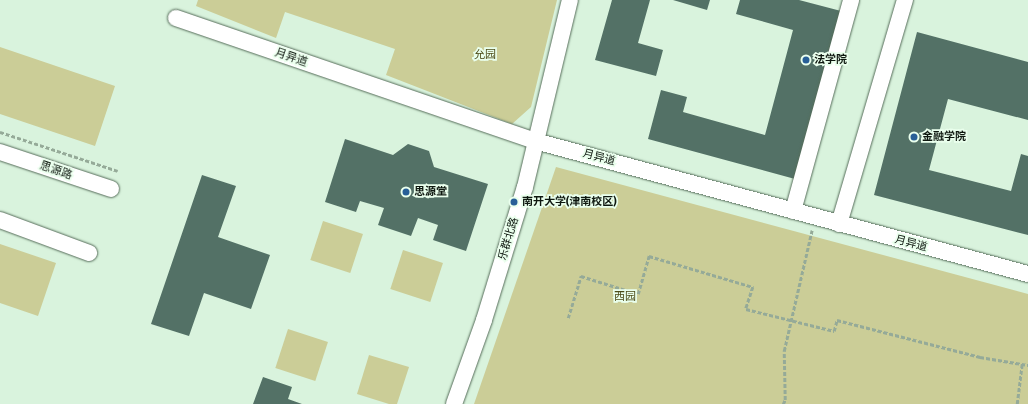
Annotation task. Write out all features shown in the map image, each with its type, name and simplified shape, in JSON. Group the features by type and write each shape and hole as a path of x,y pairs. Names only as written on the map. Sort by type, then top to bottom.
{"street":[{"name":"乐群北路","path":"454,404 493,290 525,187 535,140 570,0"},
{"path":"792,211 852,0"},
{"path":"839,224 905,0"},
{"name":"月异道","path":"176,18 535,140 815,218 1028,274"},
{"name":"思源路","path":"0,152 111,190"},
{"path":"0,220 89,253"}],"path":[{"path":"0,132 118,171"},
{"path":"783,404 785,400 784,351 815,218"},
{"path":"568,318 581,276 638,294 649,256 753,287 746,309 834,331 837,320 980,357 1028,365"},
{"path":"1017,404 1022,364"}],"green space":[{"name":"允园","path":"198,0 557,0 531,107 512,124 386,75 395,49 285,12 276,38 196,6"},
{"path":"0,47 115,86 95,146 0,114"},
{"name":"西园","path":"556,167 1028,294 1028,404 474,404"},
{"path":"323,221 363,234 350,273 310,260"},
{"path":"0,244 56,263 38,316 0,303"},
{"path":"403,250 443,263 430,302 390,289"},
{"path":"288,329 328,342 315,381 275,368"},
{"path":"369,355 409,367 397,404 389,404 357,394"}],"building":[{"path":"612,0 650,0 638,43 663,50 656,76 595,60"},
{"path":"673,0 710,0 707,10"},
{"name":"法学院","path":"740,0 799,0 841,11 795,179 648,139 661,90 687,97 683,112 765,135 793,30 736,14"},
{"name":"金融学院","path":"917,32 1028,62 1028,120 948,99 929,170 1011,191 1021,154 1028,156 1028,235 874,195"},
{"name":"思源堂","path":"345,139 393,155 408,144 429,151 434,167 488,184 466,251 433,240 438,225 418,218 411,236 378,225 384,208 360,201 356,212 325,202"},
{"path":"202,175 236,186 218,237 270,255 251,309 204,293 189,336 151,324"},
{"path":"263,377 292,387 288,399 302,404 253,404"}],"place":[{"name":"法学院","path":"806,60"},
{"name":"金融学院","path":"914,137"},
{"name":"思源堂","path":"406,192"},
{"name":"南开大学(津南校区)","path":"514,202"}]}
